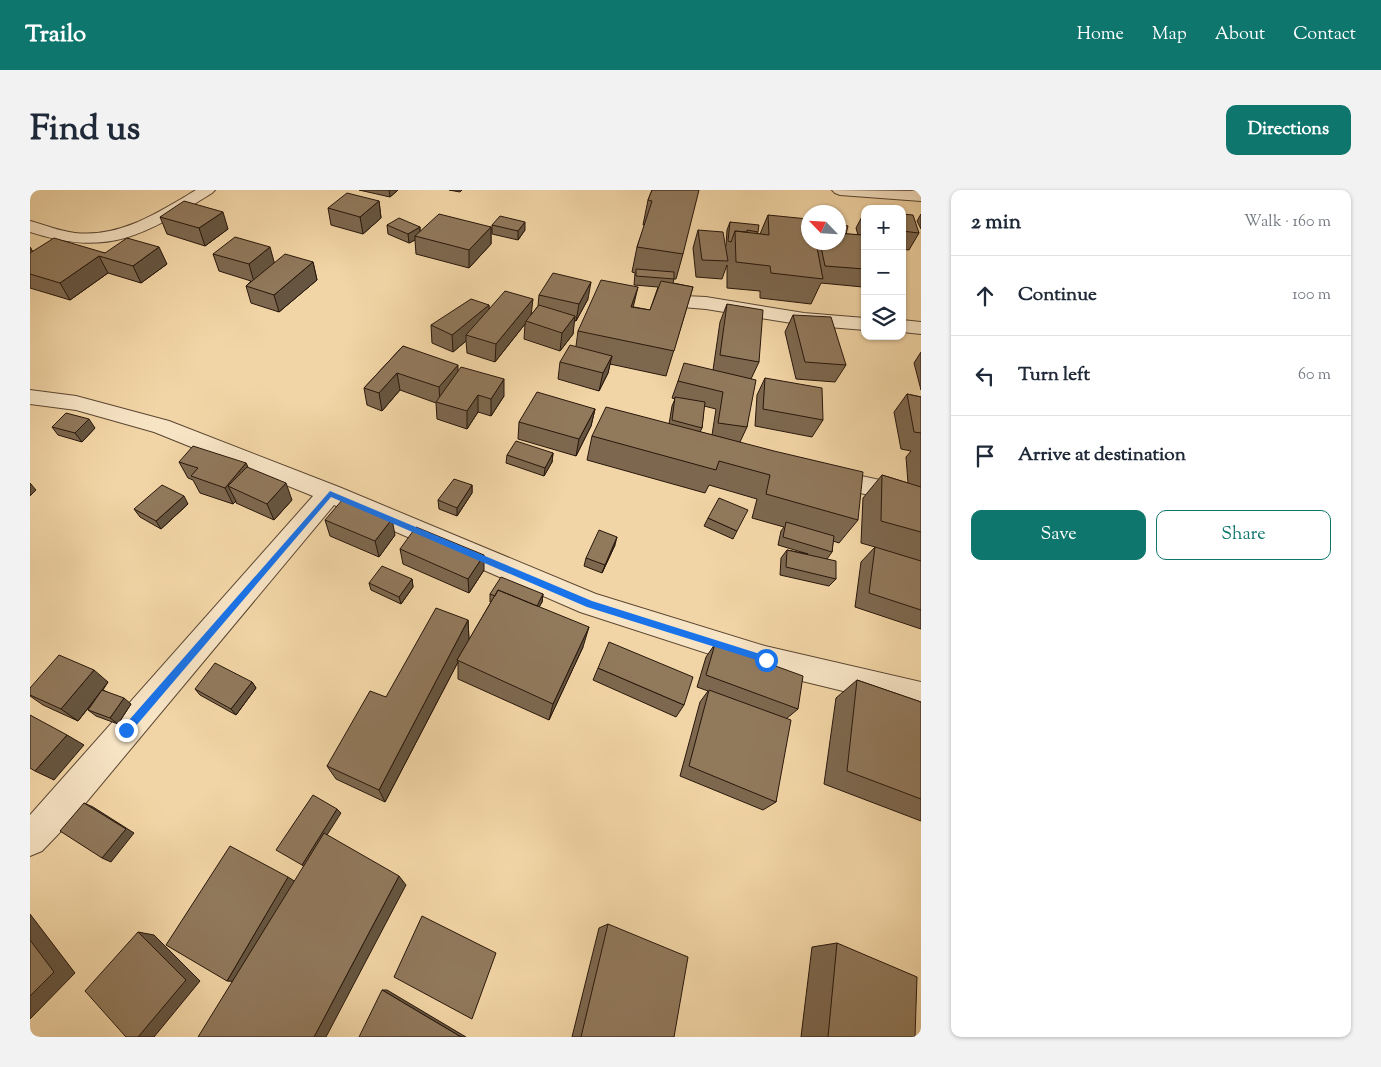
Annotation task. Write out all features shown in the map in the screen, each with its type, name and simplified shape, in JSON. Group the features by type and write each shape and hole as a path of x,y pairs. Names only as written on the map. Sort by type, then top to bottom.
{"street":[{"path":"30,226 76,238 118,235 145,225 207,190"},
{"path":"840,190 921,196"},
{"path":"664,301 706,304 804,319 861,324"},
{"path":"906,326 921,328"},
{"path":"30,397 76,403 161,426 330,493 590,604 766,660 921,696"},
{"path":"805,473 921,498"},
{"path":"30,839 57,812 330,493"}],"building":[{"path":"652,190 699,190 683,254 637,247 652,201 648,200"},
{"path":"347,193 379,201 360,217 328,208"},
{"path":"184,201 223,212 199,228 160,217"},
{"path":"439,214 491,227 469,250 415,236"},
{"path":"906,214 913,215 919,233 906,231"},
{"path":"768,215 801,218 801,250 818,250 823,279 771,273 770,266 736,262 735,231 769,235"},
{"path":"500,216 525,222 518,231 492,225"},
{"path":"399,218 420,227 408,234 387,225"},
{"path":"730,222 759,225 758,232 747,230 747,232 735,231 731,242 728,241"},
{"path":"698,230 723,232 728,261 702,260"},
{"path":"846,234 861,235 861,269 825,266 822,250 846,250"},
{"path":"235,237 270,247 249,264 213,254"},
{"path":"54,238 105,253 127,238 159,247 133,266 99,256 60,283 30,274 30,253"},
{"path":"285,254 313,262 274,295 246,286"},
{"path":"636,269 674,272 674,279 636,276"},
{"path":"553,273 591,282 579,304 539,295"},
{"path":"601,280 638,287 631,307 650,310 661,281 693,287 674,351 578,331"},
{"path":"505,291 533,299 496,344 466,335"},
{"path":"471,299 489,305 452,335 431,325"},
{"path":"727,304 763,310 759,362 720,355"},
{"path":"539,305 575,316 562,333 526,321"},
{"path":"793,315 831,317 846,365 805,362"},
{"path":"570,345 612,356 603,373 560,362"},
{"path":"403,346 458,365 439,387 397,373 379,393 364,388"},
{"path":"684,363 756,380 747,427 718,423 723,392 678,381"},
{"path":"461,367 504,379 491,399 478,395 467,411 436,402"},
{"path":"765,378 822,388 823,420 763,409"},
{"path":"537,392 595,409 579,439 519,422"},
{"path":"907,394 921,397 921,433 914,432"},
{"path":"675,397 705,402 702,428 672,420"},
{"path":"606,407 863,472 858,520 766,494 770,475 719,461 716,470 592,436"},
{"path":"66,413 89,419 75,433 52,427"},
{"path":"516,441 553,453 545,468 507,455"},
{"path":"193,446 246,463 225,488 191,476 198,468 179,462"},
{"path":"247,467 286,483 267,504 228,486"},
{"path":"882,475 921,487 921,532 881,521"},
{"path":"454,479 472,485 457,508 438,500"},
{"path":"162,485 184,496 156,521 134,509"},
{"path":"719,498 748,510 737,531 708,518"},
{"path":"343,499 392,519 375,541 325,520"},
{"path":"786,522 834,536 832,552 783,537"},
{"path":"416,527 484,555 468,579 400,549"},
{"path":"599,530 617,537 605,565 586,558"},
{"path":"875,547 921,561 921,610 869,593"},
{"path":"787,550 836,561 836,579 786,567"},
{"path":"382,566 412,579 399,597 369,583"},
{"path":"501,577 543,594 537,606 498,590 495,596 490,594"},
{"path":"498,590 589,627 553,704 457,660"},
{"path":"436,608 468,620 379,790 327,766 370,691 386,697"},
{"path":"609,642 693,677 684,705 598,668"},
{"path":"715,644 803,676 798,709 706,675"},
{"path":"59,655 94,670 61,709 30,695 30,688"},
{"path":"215,663 252,682 231,709 195,689"},
{"path":"857,680 921,702 921,799 847,771"},
{"path":"102,690 124,698 110,718 88,710"},
{"path":"709,690 791,720 776,802 689,766"},
{"path":"30,715 67,735 35,771 30,768"},
{"path":"313,795 337,809 302,865 276,850"},
{"path":"84,803 126,829 102,858 60,831"},
{"path":"324,833 399,876 314,1037 198,1037"},
{"path":"230,846 288,877 227,981 166,945"},
{"path":"422,916 496,953 472,1019 394,977"},
{"path":"608,924 688,957 674,1037 581,1037"},
{"path":"138,932 186,980 138,1037 126,1037 85,991"},
{"path":"30,940 54,972 30,996"},
{"path":"837,943 917,977 915,1037 828,1037"},
{"path":"382,990 461,1037 359,1037"}],"route":[{"path":"126,730 330,493 590,604 766,660"}]}
